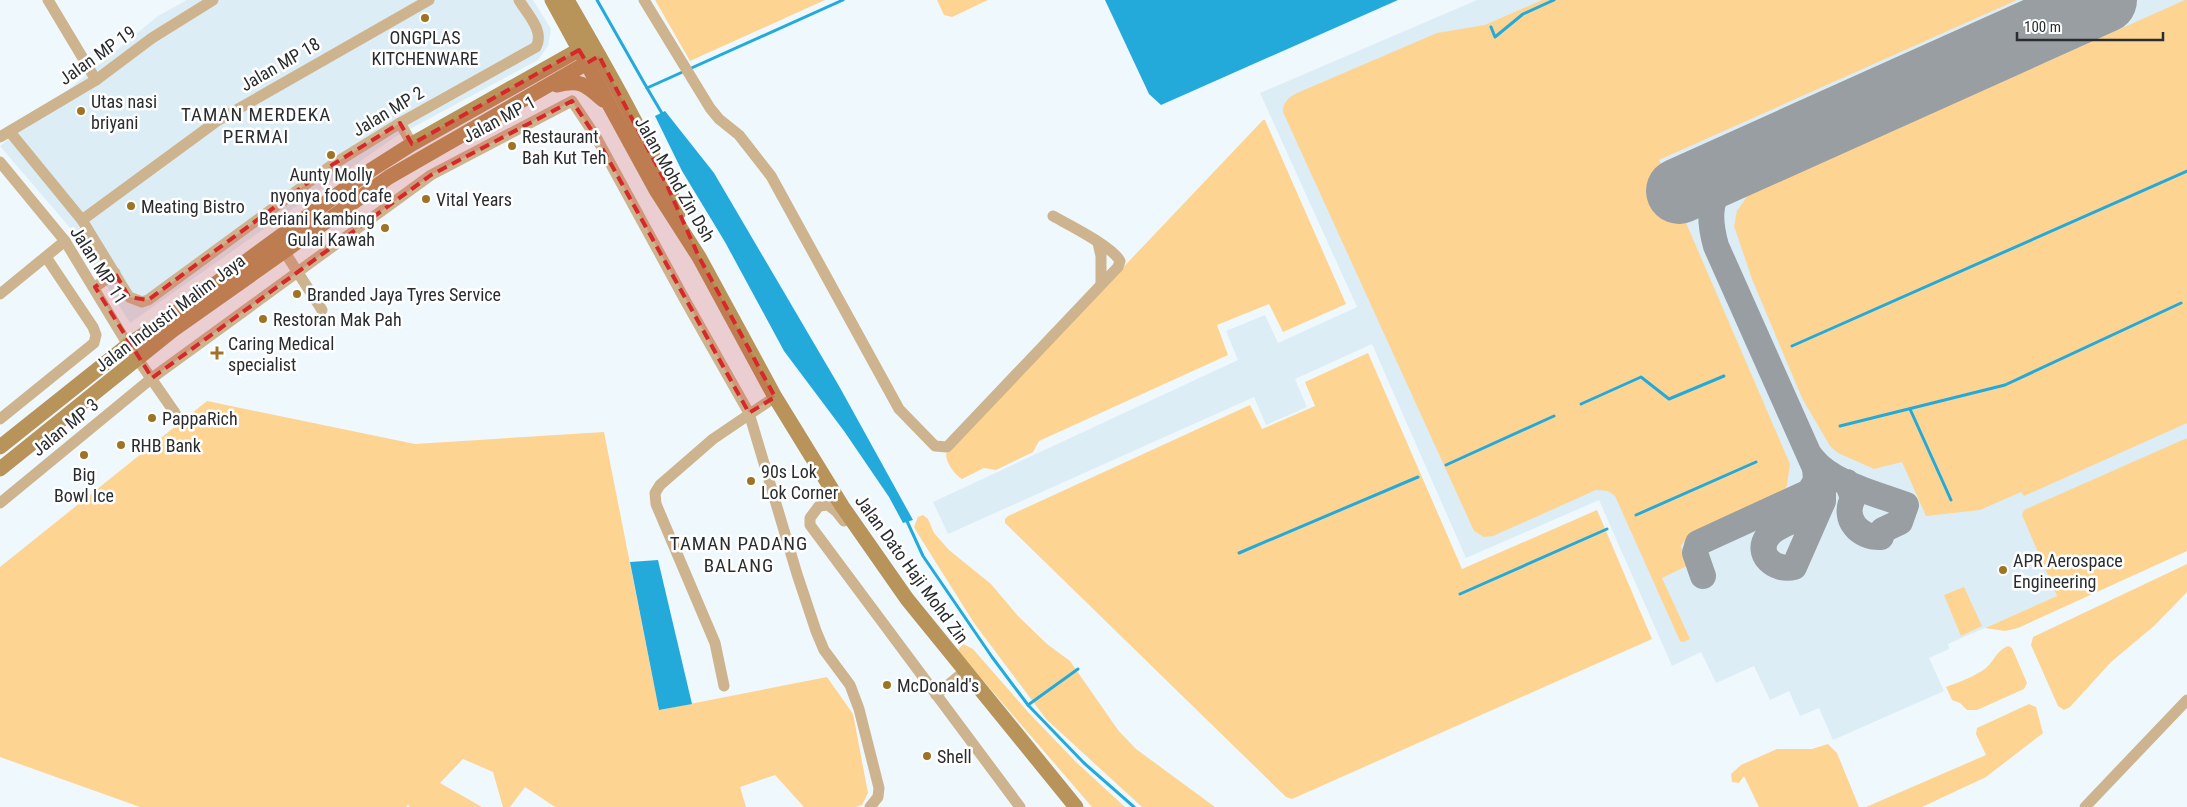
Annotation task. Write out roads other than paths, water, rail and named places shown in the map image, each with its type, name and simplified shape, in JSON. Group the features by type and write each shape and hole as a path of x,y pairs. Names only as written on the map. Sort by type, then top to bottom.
{"main road":[{"name":"Jalan Mohd Zin Dsh","path":"552,0 562,17 585,46"},
{"name":"Jalan Mohd Zin Dsh","path":"567,0 585,46 666,183 699,257"},
{"path":"536,76 556,58 562,48 564,31 562,17"},
{"name":"Jalan Industri Malim Jaya","path":"0,469 166,320 371,170 412,144 536,76 585,46"},
{"name":"Jalan Mohd Zin Dsh","path":"593,60 612,107 656,190 699,257"},
{"name":"Jalan Industri Malim Jaya","path":"0,447 133,351 284,251 389,177 593,60"},
{"path":"550,86 580,82 612,107"},
{"name":"Jalan Dato Haji Mohd Zin","path":"699,257 775,397 842,506 907,599 1076,807"}],"street":[{"path":"48,0 96,80"},
{"name":"Jalan MP 19","path":"5,134 96,80 152,38 213,0"},
{"name":"Jalan MP 18","path":"82,220 217,121 428,0"},
{"name":"Jalan MP 2","path":"115,273 129,297 142,302 148,300 332,165 400,123 536,47 540,34 519,0"},
{"path":"644,0 719,119 739,135 771,176 899,409 935,446 947,447 1118,267 1120,261 1117,257 1098,243 1053,216"},
{"name":"Jalan MP 1","path":"152,378 432,174 572,102 596,137 749,413"},
{"path":"400,123 412,144"},
{"path":"5,134 82,220 115,273 94,287"},
{"name":"Jalan MP 11","path":"0,162 65,241 177,418"},
{"path":"0,294 65,241"},
{"path":"1098,243 1101,256 1101,284"},
{"path":"284,251 322,310"},
{"path":"0,419 94,343 96,335 93,327 46,257"},
{"name":"Jalan MP 3","path":"0,503 152,378"},
{"path":"724,686 715,643 667,531 655,498 660,485 713,439 775,397"},
{"path":"749,413 816,631 824,650 850,685 860,709 879,788 878,797 870,807"},
{"path":"880,560 863,547 836,511 828,505 819,506 813,512 810,518 810,525 1020,807"},
{"path":"936,695 965,671"},
{"path":"2087,806 2187,700"}],"water":[{"path":"1105,0 1398,0 1161,105 1149,94"},
{"path":"665,111 714,173 839,386 913,520 903,523 889,497 844,431 784,351 725,242 682,171 655,116"},
{"path":"658,560 692,704 659,710 630,562"}],"waterway":[{"path":"597,0 647,88 843,0"},
{"path":"1491,27 1495,37 1523,14 1554,0"},
{"path":"647,88 663,115"},
{"path":"1792,346 2187,171"},
{"path":"1840,426 2005,385 2181,303"},
{"path":"1581,404 1641,377 1669,399 1724,376"},
{"path":"1910,409 1951,500"},
{"path":"1446,465 1554,416"},
{"path":"1636,515 1756,462"},
{"path":"1239,553 1418,477"},
{"path":"906,519 923,556 992,657 1028,705 1084,763 1134,807"},
{"path":"1460,594 1607,529"},
{"path":"1028,705 1078,669"}],"place":[{"name":"ONGPLAS KITCHENWARE","path":"425,18"},
{"name":"Utas nasi briyani","path":"81,111"},
{"name":"Restaurant Bah Kut Teh","path":"512,146"},
{"name":"Aunty Molly nyonya food cafe","path":"331,155"},
{"name":"Vital Years","path":"426,199"},
{"name":"Meating Bistro","path":"131,206"},
{"name":"Beriani Kambing Gulai Kawah","path":"385,228"},
{"name":"Branded Jaya Tyres Service","path":"297,294"},
{"name":"Restoran Mak Pah","path":"263,319"},
{"name":"Caring Medical specialist","path":"217,353"},
{"name":"PappaRich","path":"152,418"},
{"name":"RHB Bank","path":"121,445"},
{"name":"Big Bowl Ice","path":"84,455"},
{"name":"90s Lok Lok Corner","path":"751,481"},
{"name":"APR Aerospace Engineering","path":"2003,570"},
{"name":"McDonald's","path":"887,685"},
{"name":"Shell","path":"927,756"}],"district":[{"name":"TAMAN MERDEKA PERMAI","path":"256,125"},
{"name":"TAMAN PADANG BALANG","path":"739,554"}]}
